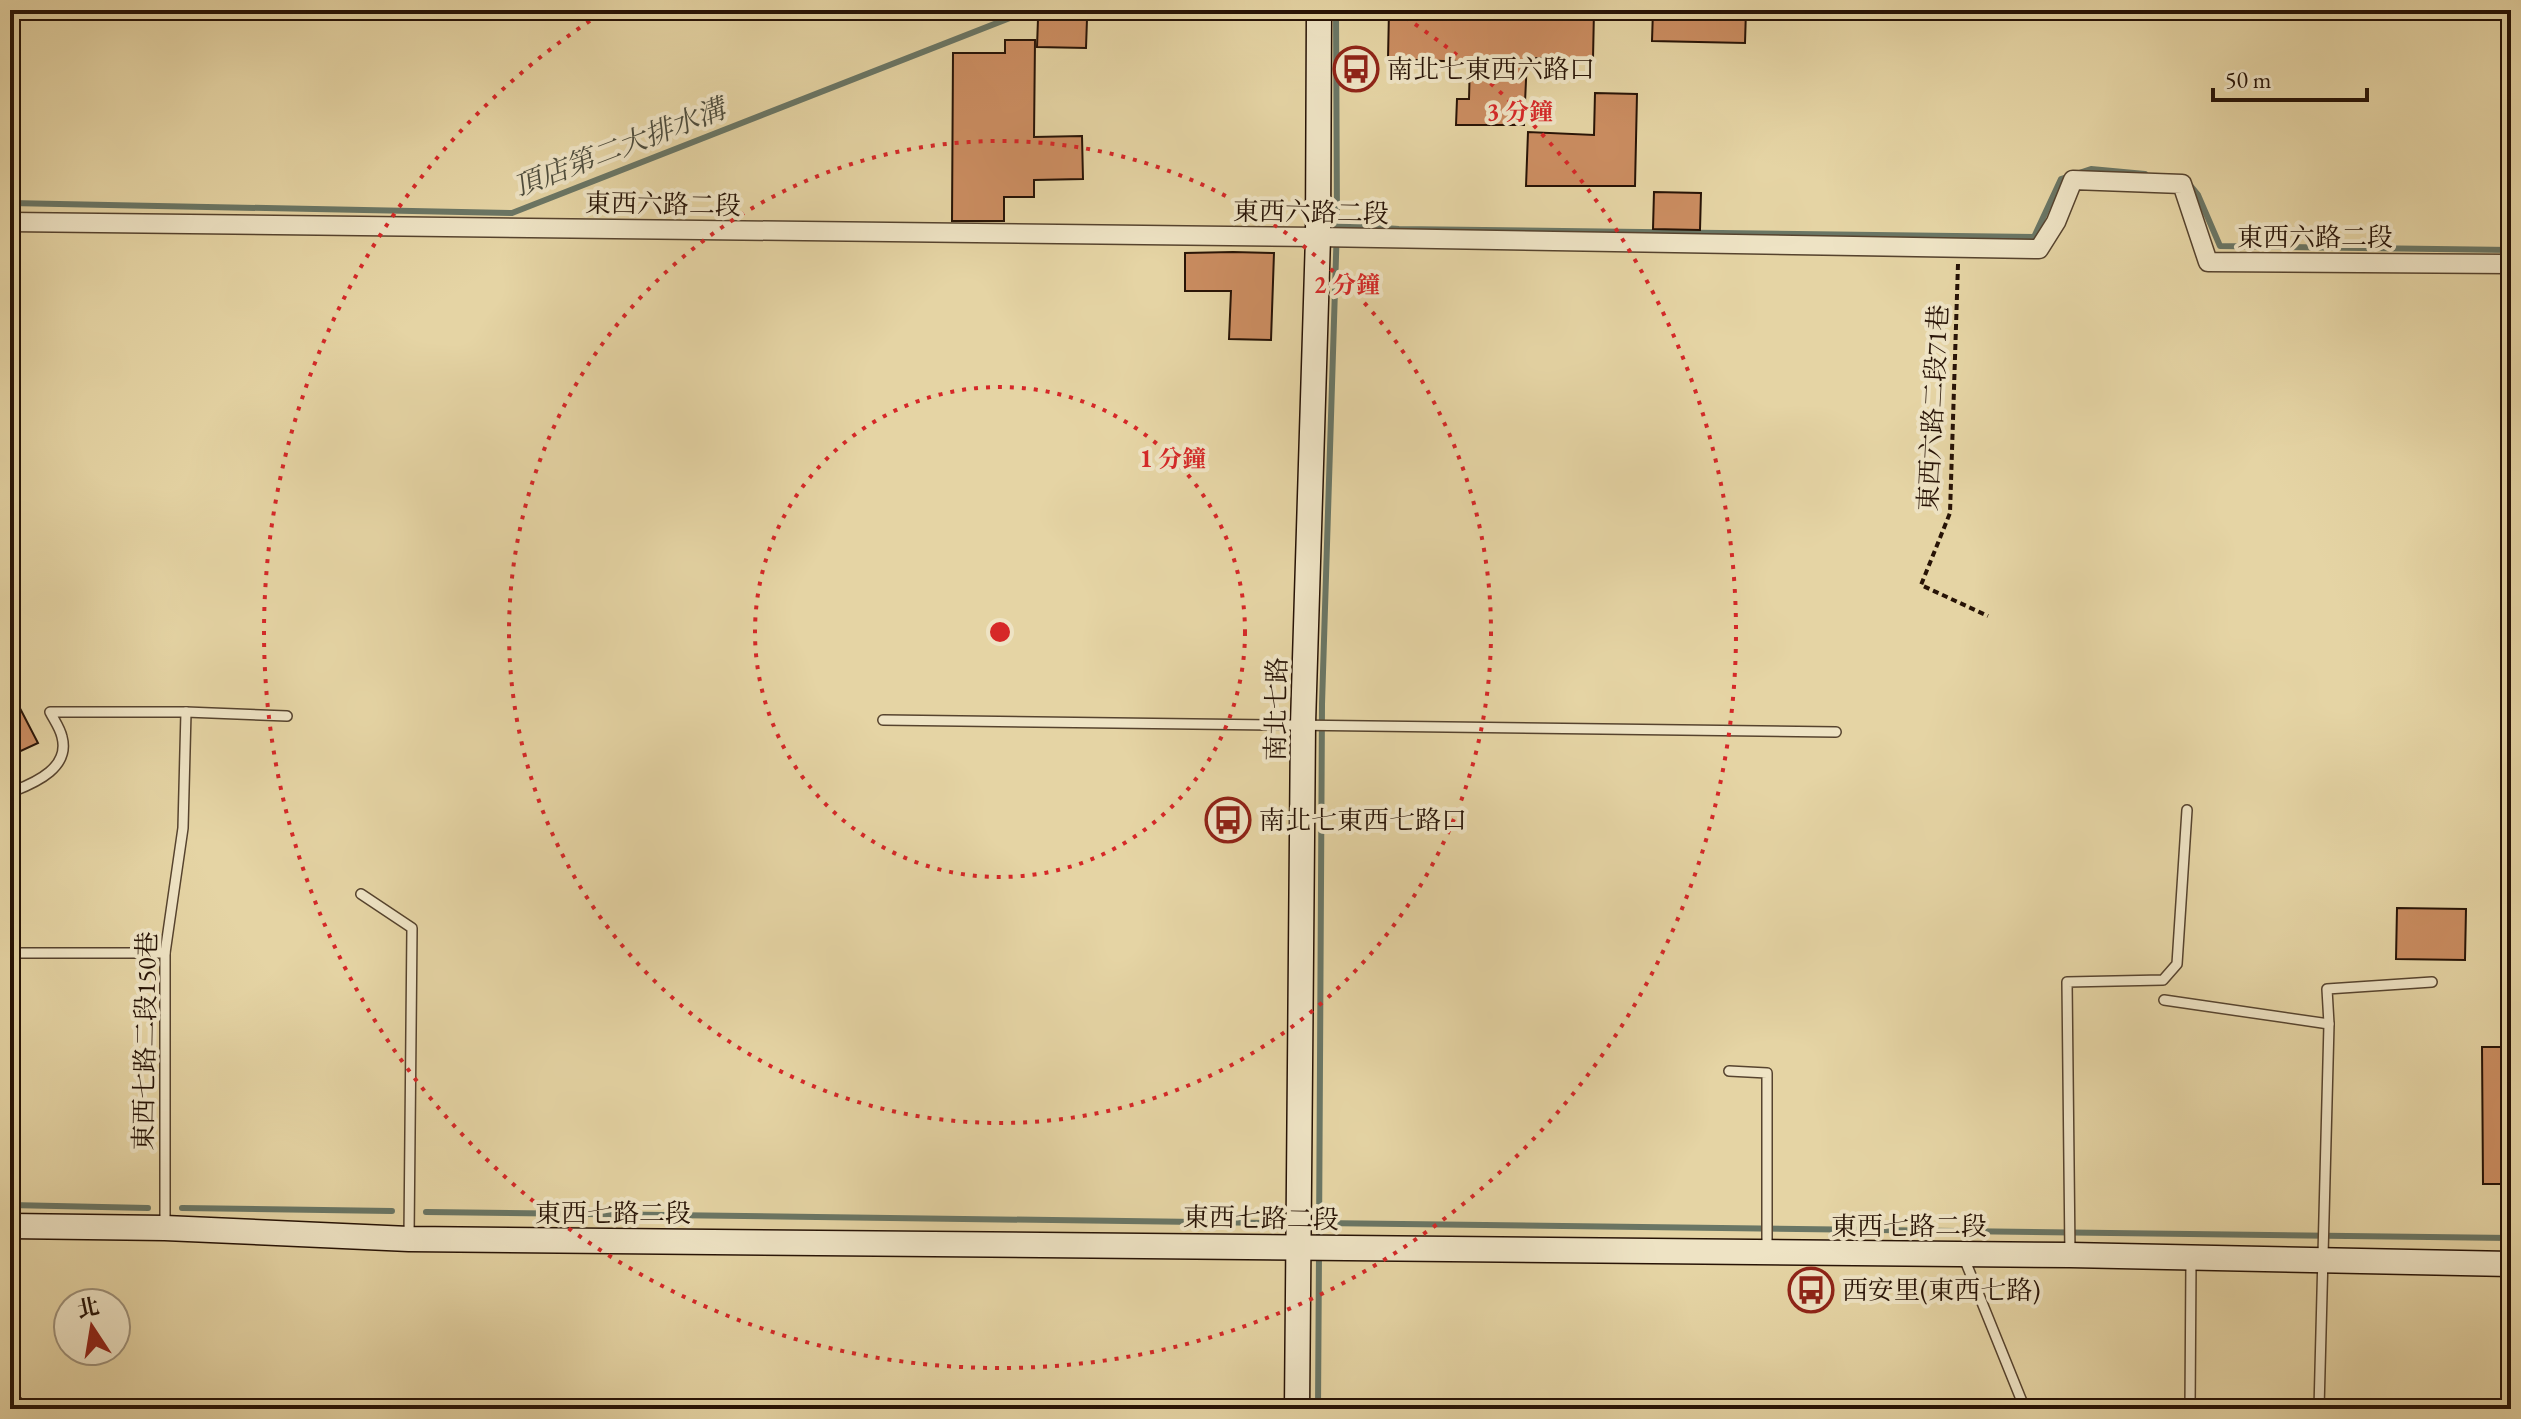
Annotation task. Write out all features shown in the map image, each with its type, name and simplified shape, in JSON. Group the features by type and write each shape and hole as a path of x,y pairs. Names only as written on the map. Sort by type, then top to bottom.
{"street":[{"name":"南北七路","path":"1297,1409 1303,724 1318,237 1319,10"},
{"name":"東西六路二段","path":"10,222 1318,237 2039,249 2056,222 2073,180 2182,184 2208,262 2511,264"},
{"name":"東西七路二段","path":"10,1226 165,1228 409,1239 2070,1255 2511,1264"}],"lane":[{"path":"12,788 42,780 62,757 62,738 50,712 287,716"},
{"name":"東西七路二段150巷","path":"165,1228 165,953 183,828 186,712"},
{"path":"883,720 1836,732"},
{"path":"2070,1255 2067,982 2163,980 2177,964 2187,810"},
{"path":"361,894 412,928 409,1239"},
{"path":"10,953 165,953"},
{"path":"2319,1409 2329,1024 2327,989 2432,982"},
{"path":"2164,1000 2329,1024"},
{"path":"1729,1071 1767,1073 1767,1253"},
{"path":"1963,1255 2025,1409"},
{"path":"2190,1409 2191,1257"}],"path":[{"name":"東西六路二段71巷","path":"1958,250 1950,513 1921,585 1988,616"}],"building":[{"path":"1389,10 1594,10 1593,59 1527,58 1524,125 1456,125 1457,99 1469,99 1470,62 1388,59"},
{"path":"1653,10 1746,10 1745,43 1652,41"},
{"path":"1038,19 1087,19 1086,48 1037,47"},
{"path":"1005,40 1035,40 1034,137 1082,136 1083,179 1034,180 1034,197 1004,197 1004,221 952,221 953,53 1005,53"},
{"path":"1595,93 1637,94 1635,186 1526,186 1528,132 1594,135"},
{"path":"1654,192 1701,193 1700,230 1653,229"},
{"path":"1185,253 1274,253 1271,340 1229,339 1231,291 1185,291"},
{"path":"10,689 38,743 10,756"},
{"path":"2397,908 2466,909 2465,960 2396,959"},
{"path":"2482,1047 2511,1047 2511,1184 2483,1184"}],"waterway":[{"name":"頂店第二大排水溝","path":"10,203 512,213 1030,10"},
{"path":"1319,1242 1322,704 1337,225 1336,10"},
{"path":"1337,225 1399,229 2034,237 2061,179 2091,169 2145,174"},
{"path":"2189,184 2198,195 2220,246 2511,250"},
{"path":"10,1205 148,1208"},
{"path":"182,1208 392,1211"},
{"path":"426,1212 1280,1223"},
{"path":"1319,1223 2511,1238"},
{"path":"1318,1409 1319,1253"}],"place":[{"name":"南北七東西六路口","path":"1356,69"},
{"name":"南北七東西七路口","path":"1228,820"},
{"name":"西安里(東西七路)","path":"1811,1290"}]}
